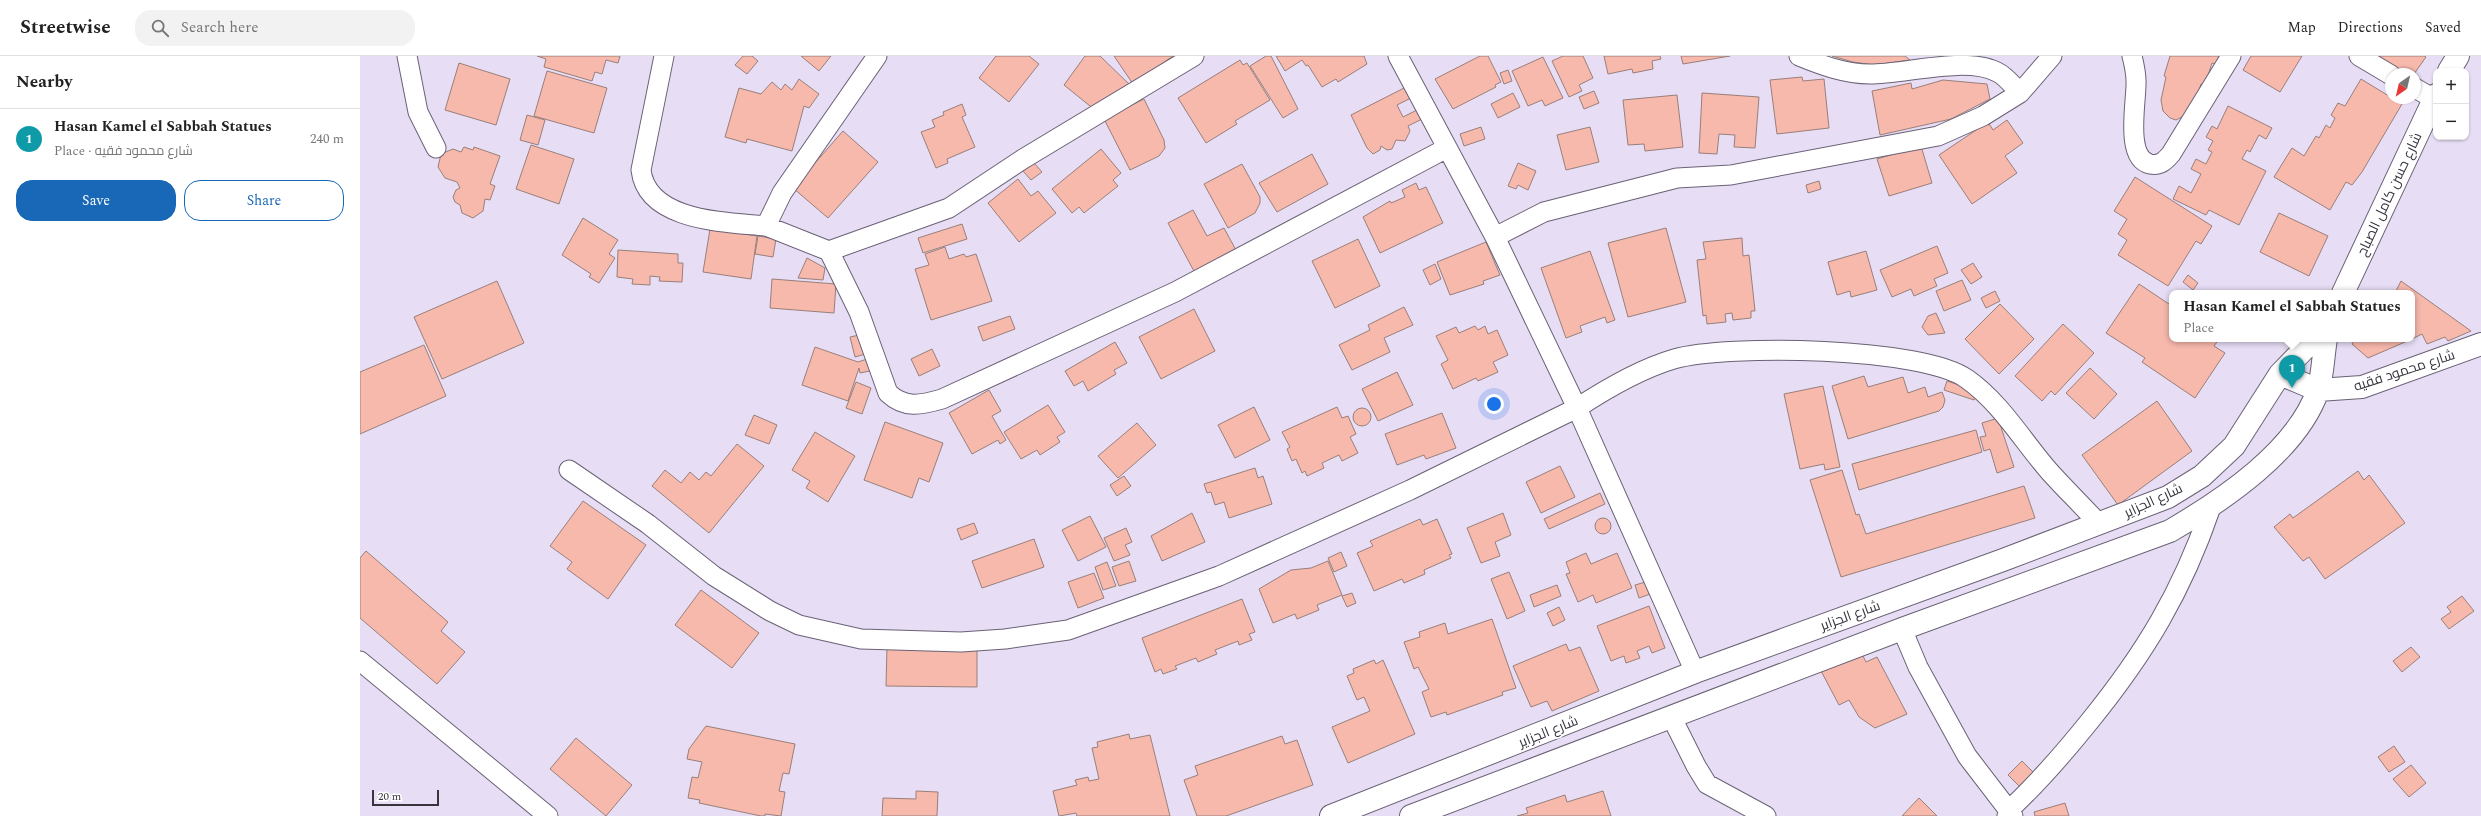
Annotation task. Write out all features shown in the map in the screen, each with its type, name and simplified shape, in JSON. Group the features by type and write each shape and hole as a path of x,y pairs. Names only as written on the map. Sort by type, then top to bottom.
{"main road":[{"path":"2452,68 2458,56"},
{"name":"شارع حسن كامل الصباح","path":"2344,290 2433,101"},
{"name":"شارع الجزاير","path":"1331,816 1696,672 2099,524 2168,497 2202,476 2234,446 2280,374 2311,342"},
{"path":"1411,816 1672,718 1902,629 2170,531 2210,507 2254,474 2285,442 2304,415 2318,390 2326,342"},
{"name":"شارع محمود فقيه","path":"2280,374 2318,390 2331,391 2362,387 2481,344"}],"street":[{"path":"407,56 418,112 436,148"},
{"path":"664,56 641,170 642,180 660,201 684,215 699,219 766,226 829,250 950,208 1023,160 1194,56"},
{"path":"766,226 782,193 877,56"},
{"path":"1398,56 1495,237 1577,408 1696,672"},
{"path":"1799,56 1829,67 1849,72 1870,74 1977,65 1998,72 2020,93"},
{"path":"1495,237 1544,212 1677,178 1731,175 1938,136 1983,116 2020,93 2052,56"},
{"path":"2132,56 2136,80 2134,134 2137,151 2145,162 2159,164 2171,154 2231,56"},
{"path":"2359,56 2385,71"},
{"path":"2421,91 2433,96"},
{"path":"829,250 859,312 888,393 894,399 914,406 942,399 1175,292 1447,148"},
{"path":"569,470 642,520 714,576 770,612 799,625 861,639 954,642 1005,639 1068,630 1219,576 1410,490 1577,408 1599,394 1641,372 1674,359 1710,352 1734,350 1810,352 1918,360 1950,370 1966,378 1990,398 2049,472 2099,524"},
{"path":"1902,629 1928,686 1967,756 1976,771 2010,814 2050,770 2127,675 2174,599 2196,551 2210,507"},
{"path":"360,661 548,816"},
{"path":"1672,718 1696,766 1708,784 1766,816"}],"building":[{"path":"537,56 620,56 618,63 606,60 602,74 595,72 592,81 544,67 546,59"},
{"path":"743,56 752,56 758,61 747,74 735,65"},
{"path":"801,56 831,56 819,71"},
{"path":"996,56 1029,56 1039,64 1009,102 979,78"},
{"path":"1085,56 1100,56 1130,85 1095,110 1064,85"},
{"path":"1114,56 1173,56 1133,84"},
{"path":"1266,56 1271,56 1298,109 1283,118 1250,66"},
{"path":"1276,56 1364,56 1367,64 1338,82 1336,79 1322,87 1308,65 1306,66 1302,60 1285,71"},
{"path":"1480,56 1488,56 1501,82 1495,85 1496,87 1453,109 1435,79"},
{"path":"1563,56 1583,56 1593,78 1579,85 1582,91 1569,97 1552,61"},
{"path":"1604,56 1660,56 1661,59 1652,61 1653,69 1633,73 1632,69 1608,74"},
{"path":"1681,56 1730,56 1683,64"},
{"path":"1832,56 1905,56 1910,60 1874,65 1853,62"},
{"path":"2170,56 2219,56 2217,64 2212,63 2205,85 2201,84 2195,103 2186,115 2176,120 2170,118 2163,111 2161,100 2166,77 2164,76"},
{"path":"2251,56 2302,56 2280,92 2243,70"},
{"path":"2376,56 2426,57 2418,68 2393,68"},
{"path":"1543,57 1563,98 1545,106 1542,100 1528,106 1512,71"},
{"path":"1240,60 1243,65 1247,63 1270,100 1235,121 1237,124 1206,143 1178,98"},
{"path":"459,63 510,79 496,125 445,110"},
{"path":"1508,70 1512,81 1504,84 1500,73"},
{"path":"547,71 607,88 594,133 534,116"},
{"path":"1802,77 1803,81 1824,79 1829,128 1777,134 1770,80"},
{"path":"799,79 819,94 809,108 804,106 792,151 747,139 746,143 725,137 739,88 761,94 772,82 781,90 785,84 792,90"},
{"path":"2361,79 2385,94 2385,104 2402,104 2362,172 2352,185 2346,182 2330,210 2274,177 2292,148 2304,156 2316,136 2319,138 2326,125 2330,128 2335,118 2331,115 2338,103 2345,106"},
{"path":"1943,80 1987,84 1990,99 1951,119 1880,135 1872,91 1911,83 1912,89"},
{"path":"1406,87 1411,98 1397,105 1403,117 1419,109 1424,118 1408,126 1410,131 1405,141 1396,140 1392,149 1387,150 1381,146 1380,150 1373,154 1367,148 1351,115"},
{"path":"1594,91 1599,103 1584,109 1579,97"},
{"path":"1513,93 1520,107 1498,118 1491,104"},
{"path":"1702,93 1759,97 1755,148 1734,147 1735,135 1719,134 1717,154 1699,153"},
{"path":"1677,95 1683,147 1645,151 1644,144 1628,145 1623,100"},
{"path":"1144,99 1164,140 1165,148 1159,156 1130,170 1104,119"},
{"path":"962,104 966,115 962,117 975,147 947,159 948,163 936,168 921,132 935,127 932,120 944,115 943,112"},
{"path":"2228,106 2272,128 2266,139 2259,135 2250,152 2247,150 2242,159 2266,171 2239,225 2209,210 2206,215 2173,199 2179,186 2191,193 2201,174 2191,169 2196,159 2206,164 2212,152 2208,150 2213,141 2206,137 2212,126 2217,129"},
{"path":"527,115 545,120 538,145 520,140"},
{"path":"2007,120 2023,143 2005,156 2017,173 1972,204 1939,155 1988,122 1993,130"},
{"path":"1481,127 1485,139 1464,146 1460,134"},
{"path":"1590,127 1599,162 1566,170 1557,135"},
{"path":"843,131 878,162 828,218 793,188"},
{"path":"531,145 574,159 559,204 516,189"},
{"path":"1921,146 1932,183 1889,196 1877,159"},
{"path":"464,147 473,150 474,147 500,156 490,184 495,186 490,200 485,199 483,211 473,218 462,213 460,205 455,202 453,197 456,190 460,188 457,182 445,178 438,167 441,154 453,149 461,152"},
{"path":"1101,149 1121,173 1113,180 1118,186 1084,213 1079,207 1072,213 1052,189"},
{"path":"1312,154 1328,184 1277,212 1259,183"},
{"path":"1034,163 1042,172 1031,180 1023,171"},
{"path":"1518,163 1536,171 1528,190 1518,185 1516,189 1508,186"},
{"path":"1242,164 1260,197 1260,203 1255,213 1228,228 1204,184"},
{"path":"2135,177 2212,226 2201,244 2196,241 2168,286 2118,255 2127,240 2118,234 2127,219 2114,211"},
{"path":"1018,179 1031,196 1038,191 1056,213 1019,242 988,203"},
{"path":"1819,181 1821,189 1808,193 1806,185"},
{"path":"1416,183 1419,190 1426,187 1443,223 1380,253 1363,217 1390,201 1391,203 1405,197 1402,190"},
{"path":"1193,210 1207,236 1224,228 1237,252 1195,273 1168,223"},
{"path":"2279,213 2328,236 2309,276 2260,252"},
{"path":"583,218 618,240 609,254 615,258 599,283 589,277 591,274 562,255"},
{"path":"962,224 967,239 923,253 918,238"},
{"path":"1666,228 1686,302 1628,317 1608,243"},
{"path":"710,229 757,236 751,279 703,272"},
{"path":"758,236 776,239 773,257 755,254"},
{"path":"1742,238 1743,256 1749,255 1755,311 1751,311 1751,318 1733,320 1732,313 1725,314 1726,322 1707,324 1706,315 1703,316 1697,260 1706,259 1703,242"},
{"path":"1358,239 1380,286 1335,308 1312,261"},
{"path":"1486,242 1500,275 1483,281 1484,284 1450,295 1437,262"},
{"path":"1937,246 1948,273 1934,279 1937,286 1914,296 1911,289 1892,297 1880,270"},
{"path":"945,247 949,259 964,254 966,257 976,254 992,301 931,320 915,269 929,265 925,254"},
{"path":"618,250 678,254 678,263 683,263 682,282 659,281 660,277 650,276 650,285 632,284 633,279 617,277"},
{"path":"1590,251 1615,320 1607,323 1605,317 1580,326 1582,332 1566,338 1541,268"},
{"path":"1866,251 1877,290 1851,297 1850,291 1837,295 1828,262"},
{"path":"807,258 825,268 823,280 798,278"},
{"path":"1973,263 1982,277 1971,284 1961,270"},
{"path":"1435,264 1441,279 1430,285 1423,270"},
{"path":"2188,275 2198,283 2193,290 2183,282"},
{"path":"772,279 836,284 834,313 770,308"},
{"path":"1962,280 1971,300 1944,311 1936,291"},
{"path":"497,281 524,343 442,379 414,317"},
{"path":"2401,281 2414,290 2396,290"},
{"path":"2139,284 2169,304 2169,342 2217,342 2214,346 2225,353 2195,398 2142,362 2145,358 2106,333"},
{"path":"1995,291 2000,301 1986,308 1981,298"},
{"path":"2415,291 2471,331 2448,341 2445,337 2427,344 2422,334 2415,338"},
{"path":"2000,304 2034,339 1999,374 1965,339"},
{"path":"1404,307 1413,325 1384,338 1390,352 1352,370 1339,345 1370,330 1368,325"},
{"path":"1194,309 1215,351 1161,379 1139,337"},
{"path":"1936,313 1945,333 1928,335 1922,327 1928,316"},
{"path":"1010,316 1015,329 983,341 978,327"},
{"path":"2063,324 2094,353 2055,395 2051,391 2042,401 2015,376"},
{"path":"1475,326 1478,330 1485,326 1488,334 1497,330 1508,355 1493,362 1498,372 1478,381 1476,378 1453,389 1441,364 1448,360 1436,336 1456,327 1459,333"},
{"path":"864,334 869,353 855,357 850,337"},
{"path":"1115,342 1127,363 1114,370 1116,374 1088,391 1083,381 1074,386 1065,371"},
{"path":"2353,342 2405,342 2368,358 2352,344"},
{"path":"424,345 446,396 360,434 360,372"},
{"path":"815,347 858,362 873,357 875,370 860,373 859,368 848,401 802,385"},
{"path":"932,349 940,366 919,376 911,359"},
{"path":"2090,368 2117,394 2094,419 2066,393"},
{"path":"1397,372 1413,405 1378,421 1362,389"},
{"path":"1864,376 1868,387 1903,377 1908,393 1925,387 1928,397 1942,392 1945,400 1943,407 1939,411 1848,439 1832,386"},
{"path":"1947,381 1977,391 1974,400 1944,390"},
{"path":"856,382 871,388 862,414 846,408"},
{"path":"1823,386 1840,467 1825,470 1824,464 1800,469 1784,394"},
{"path":"989,390 1001,411 992,416 1006,440 1000,444 998,440 972,454 949,413"},
{"path":"2157,401 2192,451 2118,505 2082,455"},
{"path":"1048,405 1065,432 1057,437 1060,442 1040,455 1037,450 1021,459 1004,432"},
{"path":"1254,407 1270,440 1235,458 1218,425"},
{"path":"1337,407 1342,418 1348,416 1356,434 1350,437 1358,453 1342,461 1339,455 1322,463 1324,468 1307,476 1305,471 1302,473 1296,459 1292,461 1287,449 1290,447 1282,432"},
{"path":"1362,408 1368,411 1371,417 1368,423 1362,426 1356,423 1353,417 1356,411"},
{"path":"1442,413 1456,448 1426,459 1424,455 1397,465 1385,434"},
{"path":"754,415 777,425 769,444 745,435"},
{"path":"1998,418 2014,467 1997,473 1990,449 1984,451 1980,437 1986,436 1982,423"},
{"path":"885,422 943,443 929,482 919,478 912,498 864,480"},
{"path":"1137,423 1156,445 1118,478 1098,456"},
{"path":"1976,430 1982,452 1859,490 1852,464"},
{"path":"815,432 855,456 828,502 806,488 810,481 792,470"},
{"path":"737,444 764,466 709,533 652,486 665,470 681,483 690,472 699,480 706,472 711,476"},
{"path":"1560,466 1575,497 1541,513 1526,482"},
{"path":"1255,468 1258,478 1263,476 1272,504 1229,518 1224,502 1215,505 1211,492 1207,493 1204,484"},
{"path":"1842,470 1856,515 1859,514 1866,534 2024,486 2035,518 1841,577 1810,480"},
{"path":"2358,471 2364,480 2369,475 2405,523 2325,579 2309,557 2303,561 2274,527 2290,514 2293,518"},
{"path":"1124,476 1131,486 1117,496 1110,485"},
{"path":"1600,493 1605,504 1549,529 1544,519"},
{"path":"583,501 646,545 608,599 567,569 572,562 550,546"},
{"path":"1192,513 1205,542 1162,561 1151,536"},
{"path":"1503,513 1511,535 1495,542 1500,556 1481,563 1467,528"},
{"path":"1090,516 1106,547 1078,561 1062,530"},
{"path":"1603,518 1609,520 1611,526 1609,532 1603,534 1597,532 1595,526 1597,520"},
{"path":"1420,519 1423,525 1437,519 1452,554 1449,555 1451,558 1424,570 1425,574 1404,583 1402,579 1374,591 1357,553 1373,546 1370,541"},
{"path":"974,523 978,533 961,540 957,529"},
{"path":"1126,528 1132,542 1125,545 1130,555 1114,561 1104,538"},
{"path":"1034,539 1044,567 982,588 972,561"},
{"path":"366,551 448,622 441,631 465,652 437,684 360,618 360,558"},
{"path":"1341,552 1347,566 1334,572 1328,558"},
{"path":"1586,553 1591,564 1617,553 1632,588 1596,603 1593,595 1578,602 1566,574 1570,573 1566,562"},
{"path":"1129,561 1136,581 1119,586 1112,567"},
{"path":"1328,561 1342,595 1317,605 1319,610 1297,619 1295,614 1273,623 1259,589 1291,570 1311,568"},
{"path":"1107,562 1116,586 1103,590 1095,567"},
{"path":"1509,572 1525,611 1507,619 1491,579"},
{"path":"1094,573 1104,598 1078,608 1068,582"},
{"path":"1649,581 1653,593 1639,598 1635,585"},
{"path":"1557,585 1561,596 1534,607 1530,595"},
{"path":"701,590 759,633 732,668 675,625"},
{"path":"1352,593 1356,603 1347,607 1342,596"},
{"path":"2462,596 2474,611 2449,629 2441,619 2451,612 2447,607"},
{"path":"1242,599 1255,632 1249,634 1252,640 1239,645 1238,641 1215,650 1217,654 1198,662 1196,658 1175,666 1177,669 1163,674 1161,669 1155,672 1142,638"},
{"path":"1649,606 1665,648 1652,653 1649,646 1637,651 1640,658 1626,663 1624,656 1611,661 1597,626"},
{"path":"1559,607 1565,620 1553,626 1547,613"},
{"path":"1492,619 1516,688 1502,692 1503,695 1447,715 1446,712 1431,717 1422,692 1429,689 1418,667 1414,669 1404,642 1420,637 1419,632 1445,623 1448,634"},
{"path":"1566,644 1569,651 1580,647 1599,691 1552,711 1547,701 1531,707 1513,666"},
{"path":"2411,647 2420,657 2402,672 2393,661"},
{"path":"887,648 977,650 977,687 886,686"},
{"path":"1860,650 1866,662 1877,657 1907,714 1875,728 1859,717 1849,700 1839,705 1821,671"},
{"path":"1374,660 1376,664 1383,660 1415,734 1348,763 1332,727 1370,711 1364,697 1357,700 1347,676 1354,673 1353,669"},
{"path":"706,726 795,744 789,774 783,773 779,791 785,792 781,816 765,814 765,816 761,816 699,803 700,800 688,798 692,777 698,778 702,762 687,759 689,749"},
{"path":"1129,734 1130,739 1150,735 1170,816 1077,816 1076,813 1059,816 1053,791 1077,785 1075,780 1088,777 1089,781 1099,779 1092,748 1098,747 1097,742"},
{"path":"1282,736 1285,744 1297,740 1313,785 1226,816 1197,816 1184,780 1198,775 1195,766"},
{"path":"576,738 632,785 606,816 550,769"},
{"path":"2394,746 2405,762 2389,772 2378,757"},
{"path":"2022,761 2035,774 2021,788 2008,775"},
{"path":"2411,765 2426,783 2409,797 2393,779"},
{"path":"916,791 938,792 937,816 882,816 883,798 916,799"},
{"path":"1603,791 1611,816 1517,816 1528,813 1526,808 1565,795 1567,802"},
{"path":"1919,798 1937,816 1902,816"},
{"path":"2065,803 2069,816 2035,816 2034,812"}],"place":[{"name":"Hasan Kamel el Sabbah Statues","path":"2292,388"}]}
